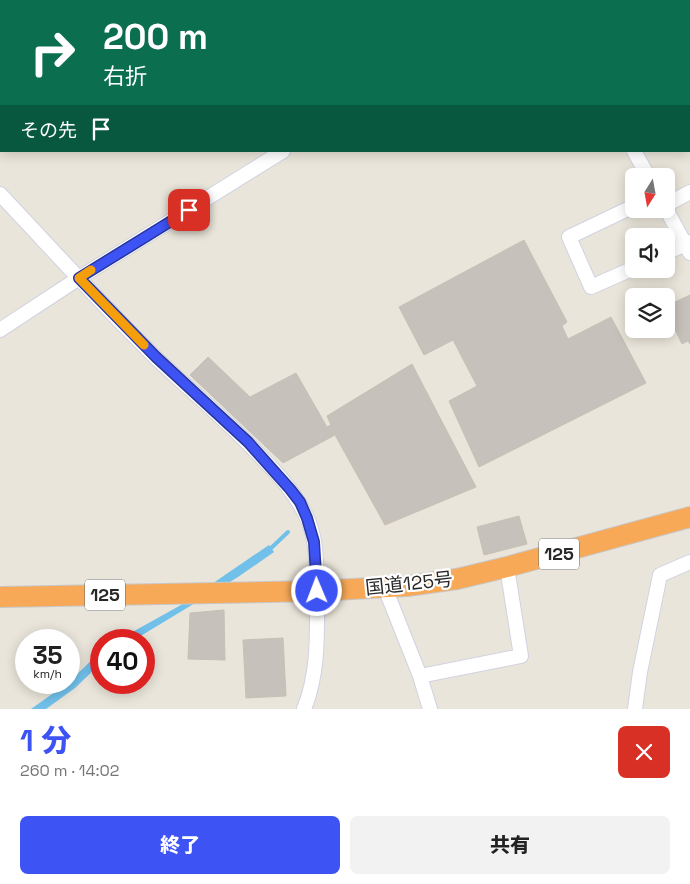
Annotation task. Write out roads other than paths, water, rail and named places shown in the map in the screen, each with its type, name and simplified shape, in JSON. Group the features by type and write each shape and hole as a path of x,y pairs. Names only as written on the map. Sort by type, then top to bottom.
{"highway":[{"name":"国道125号","path":"0,597 385,588 457,578 507,568 690,517"}],"street":[{"path":"0,330 79,278 281,152"},
{"path":"639,153 645,168"},
{"path":"675,200 690,192"},
{"path":"0,194 156,357 248,442 300,502 307,518 316,550 317,591 316,659 310,692 304,709"},
{"path":"625,210 569,237 591,288 625,272"},
{"path":"671,218 688,247 675,251"},
{"path":"635,709 640,672 660,575 690,562"},
{"path":"420,676 521,656 507,568"},
{"path":"385,588 420,676 430,709"}],"water":[{"path":"269,545 274,552 238,577 152,629 138,629 181,605"},
{"path":"90,662 90,674 80,683 80,671"},
{"path":"52,694 67,694 46,709 31,709"}],"waterway":[{"path":"268,551 288,532"}]}
